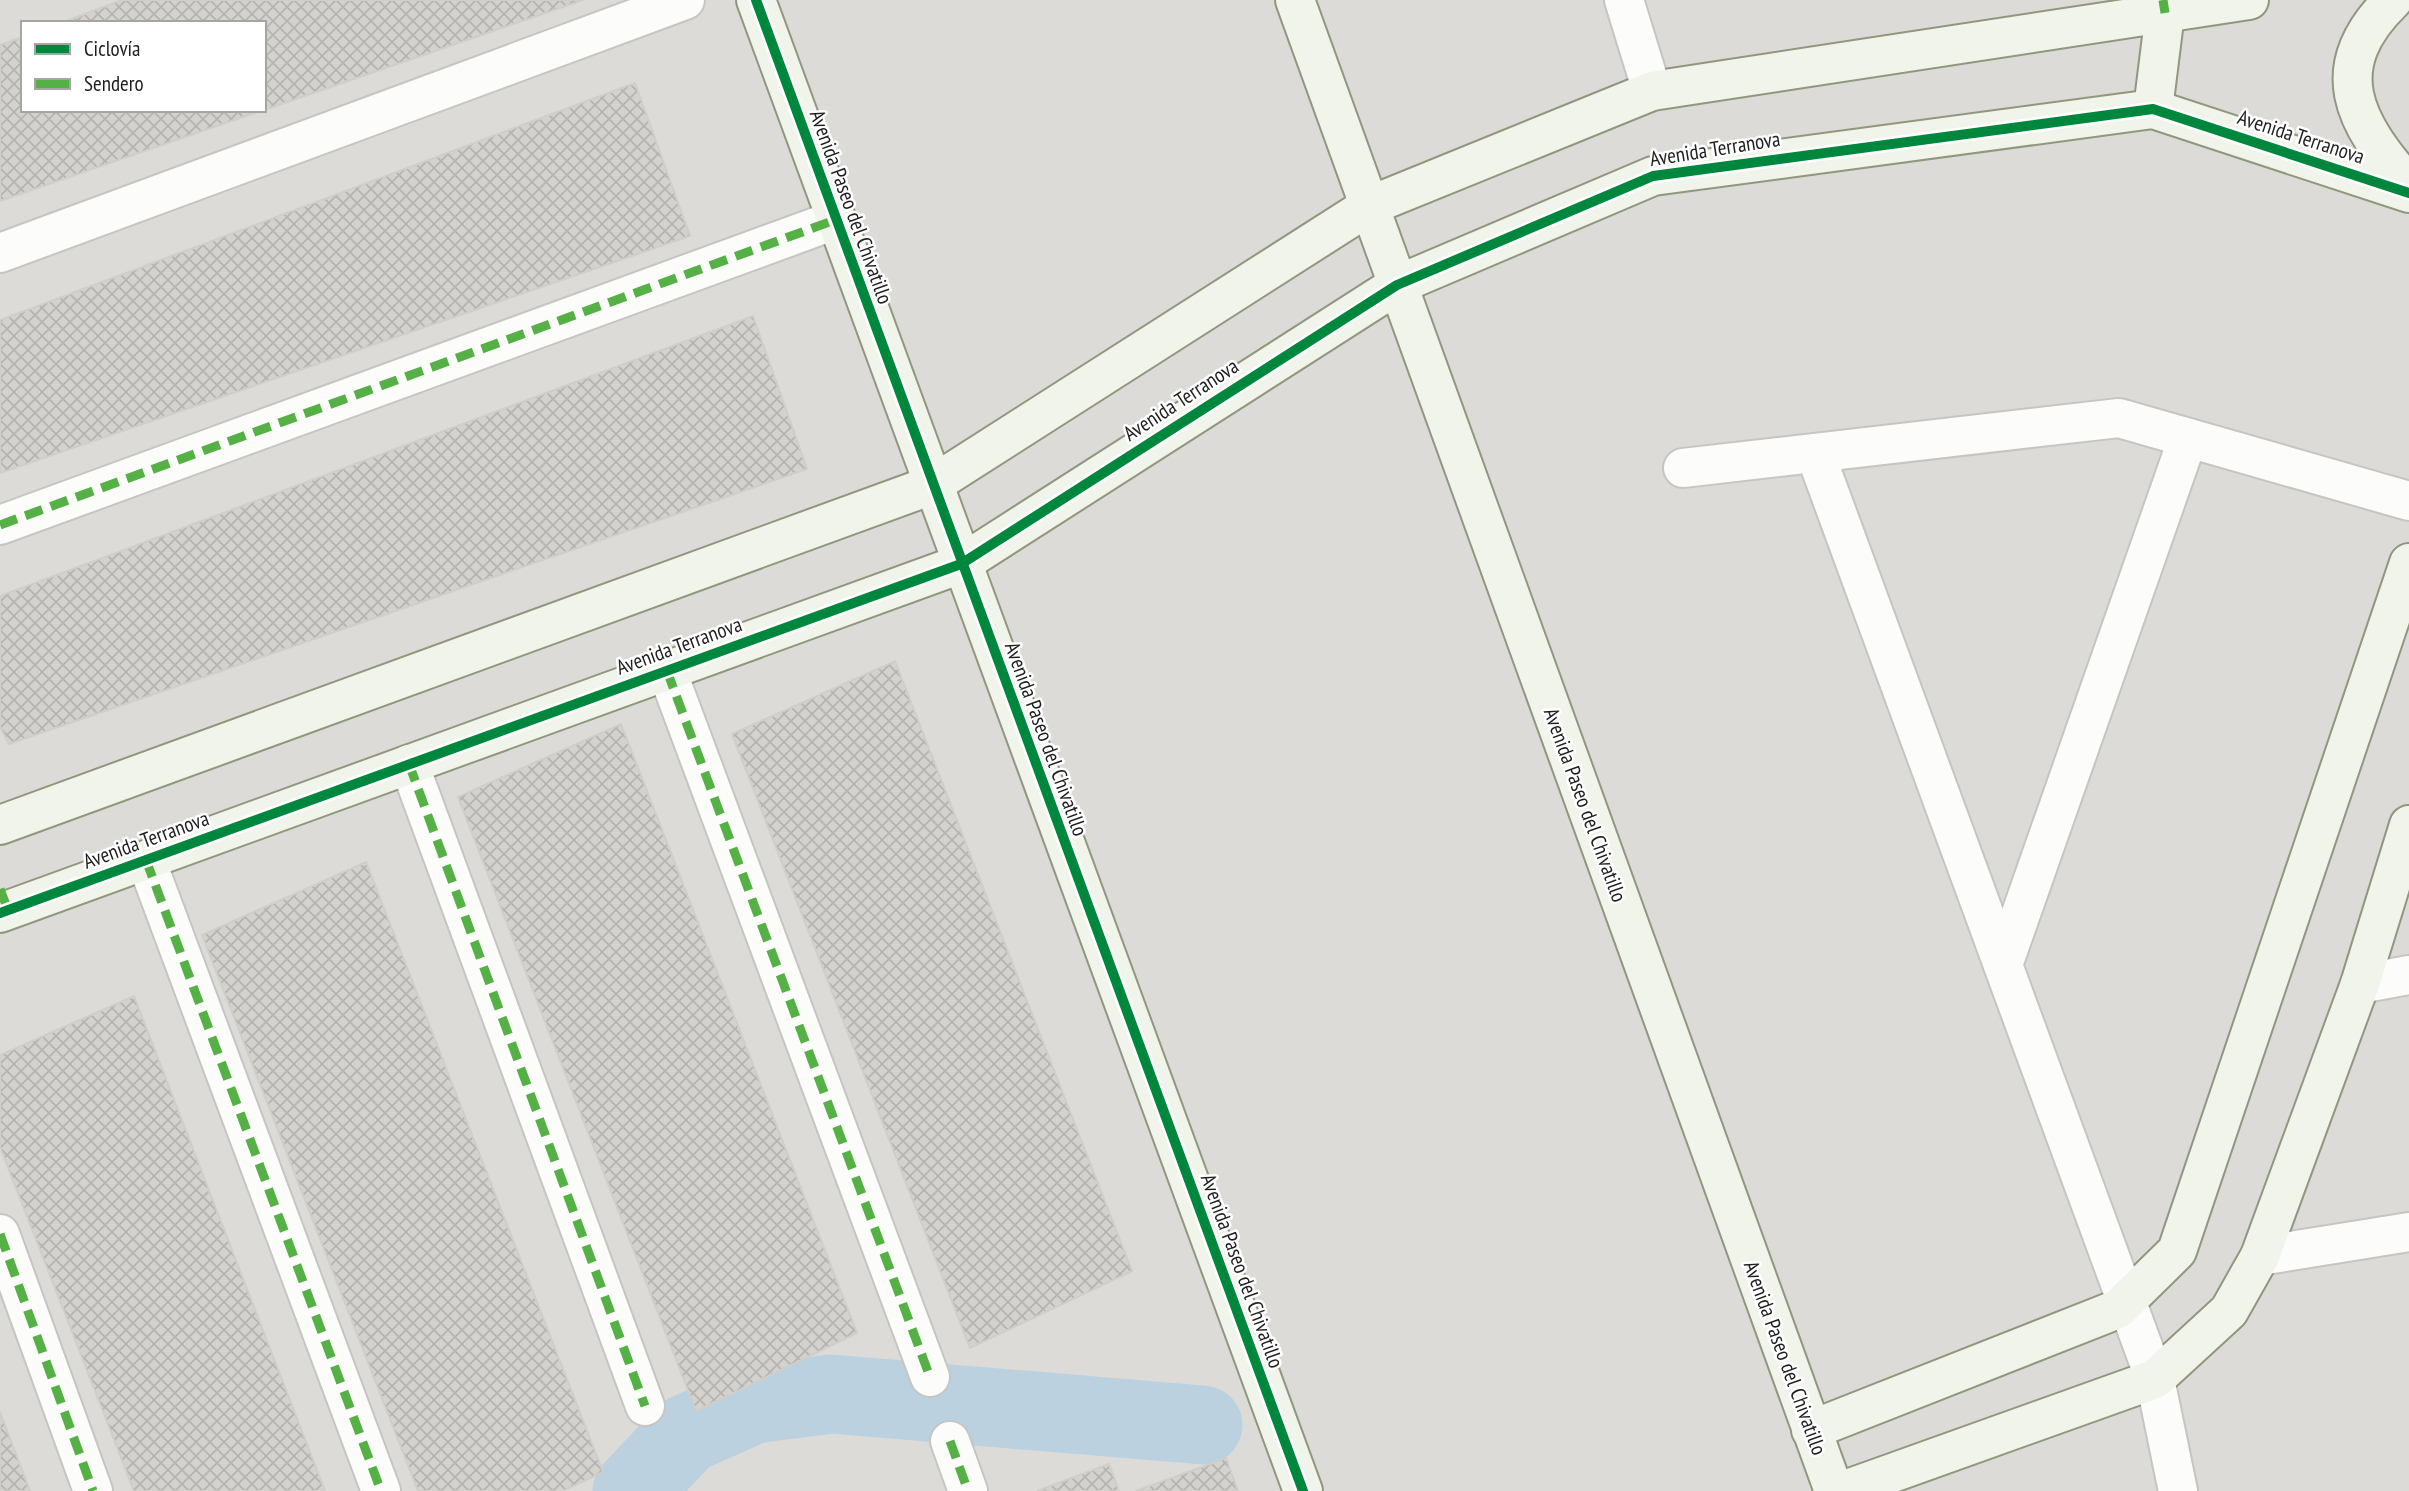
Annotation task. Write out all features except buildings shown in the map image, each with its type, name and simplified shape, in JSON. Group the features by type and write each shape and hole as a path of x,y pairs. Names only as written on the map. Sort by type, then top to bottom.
{"street":[{"path":"0,253 685,0"},
{"name":"Avenida Paseo del Chivatillo","path":"755,0 1303,1491"},
{"name":"Avenida Paseo del Chivatillo","path":"1294,0 1834,1491"},
{"path":"1624,0 1652,91"},
{"path":"0,825 932,485 1369,206 1652,91 2164,6 2249,0"},
{"path":"2393,0 2361,42 2351,79 2356,113 2379,151 2409,185"},
{"path":"2153,110 2164,6"},
{"name":"Avenida Terranova","path":"3,904 146,860 961,564 1398,285 1653,176 2153,110 2409,193"},
{"path":"0,525 835,220"},
{"path":"1683,468 2119,418 2409,500"},
{"path":"2003,965 2188,438"},
{"path":"1815,453 2155,1380 2178,1491"},
{"path":"1811,1430 2118,1309 2177,1251 2409,563"},
{"path":"667,671 930,1377"},
{"path":"409,764 645,1406"},
{"path":"1842,1491 2155,1380 2229,1311 2260,1256 2360,984 2409,825"},
{"path":"146,860 382,1491"},
{"path":"2360,984 2409,975"},
{"path":"2260,1256 2409,1232"},
{"path":"0,1234 93,1491"},
{"path":"950,1441 968,1491"}],"shaded area":[{"path":"0,0 2409,0 2409,1491 0,1491"}],"waterway":[{"path":"632,1491 686,1434 754,1404 831,1394 1203,1425"}],"marked path":[{"path":"2163,0 2165,13"},
{"path":"0,525 835,220"},
{"path":"667,671 930,1377"},
{"path":"409,764 645,1406"},
{"path":"146,860 381,1491"},
{"path":"0,889 8,910"},
{"path":"0,1234 93,1491"},
{"path":"950,1441 968,1491"}],"cycle path":[{"path":"756,0 1303,1491"},
{"path":"0,913 961,564 1397,285 1653,176 2153,109 2409,193"}]}
